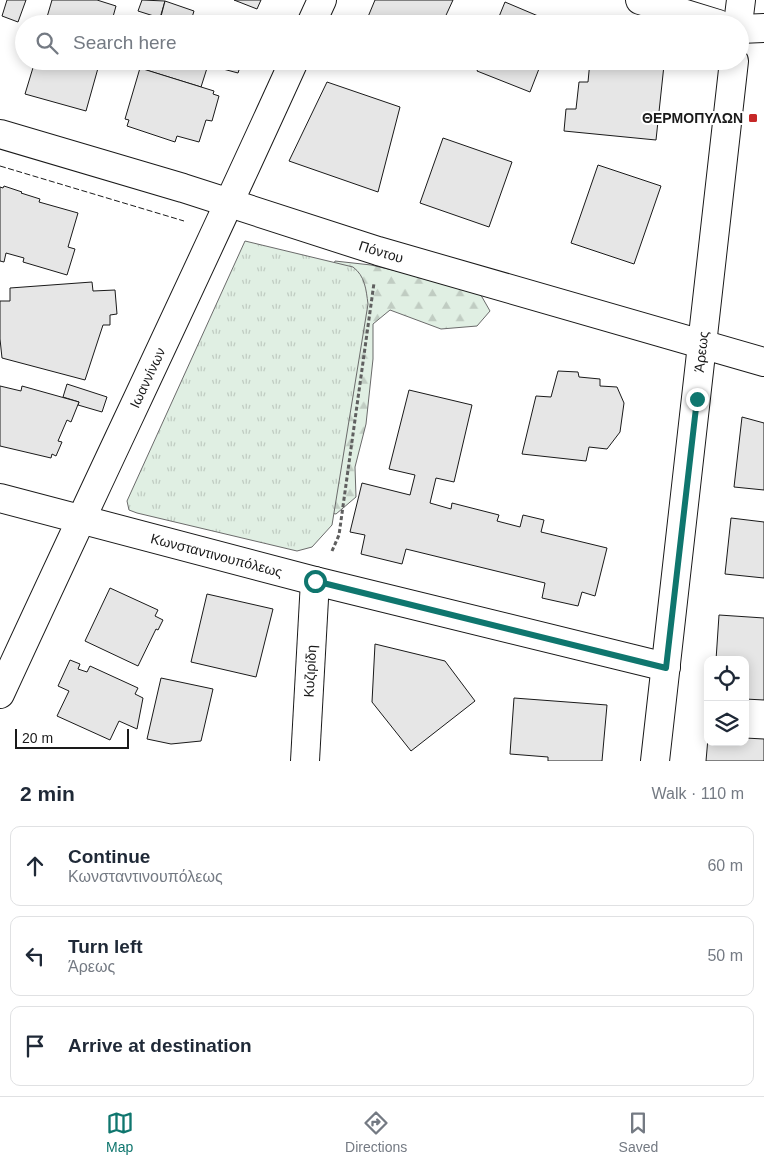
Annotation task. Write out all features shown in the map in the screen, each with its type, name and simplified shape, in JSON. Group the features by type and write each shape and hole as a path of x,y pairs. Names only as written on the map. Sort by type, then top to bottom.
{"street":[{"path":"315,15 322,0"},
{"path":"640,0 689,15"},
{"path":"739,15 741,0"},
{"path":"749,29 764,28"},
{"name":"Ιωαννίνων","path":"0,694 80,518 230,204 290,70"},
{"name":"Άρεως","path":"655,761 733,70"},
{"name":"Πόντου","path":"0,134 183,188 378,251 764,362"},
{"name":"Κωνσταντινουπόλεως","path":"0,498 315,581 666,668"},
{"name":"Κυζιρίδη","path":"305,761 315,581"}],"path":[{"path":"315,581 331,555 339,536 378,251"}],"green space":[{"path":"245,241 353,267 360,274 364,283 368,304 332,525 312,547 297,551 137,513 129,510 127,501"},
{"path":"335,261 371,265 478,290 490,311 477,326 441,329 390,310 373,324 373,359 366,424 355,467 356,497 336,514 315,510 318,302"}],"building":[{"path":"7,0 26,0 21,15 15,15 15,21 2,16"},
{"path":"52,0 97,0 116,6 114,15 48,15"},
{"path":"142,0 165,1 161,15 151,15 138,11"},
{"path":"234,0 261,0 257,9"},
{"path":"375,0 453,0 446,15 369,15"},
{"path":"165,1 194,11 193,15 161,15"},
{"path":"505,2 536,15 500,15"},
{"path":"32,70 97,70 86,111 25,94"},
{"path":"139,70 146,70 214,91 213,94 219,96 212,121 206,120 199,142 177,136 175,142 127,126 129,120 125,119"},
{"path":"146,70 206,70 201,87"},
{"path":"227,70 239,70 238,73"},
{"path":"477,70 539,70 530,92"},
{"path":"589,70 663,70 656,140 564,131 566,109 576,109 579,82 588,82"},
{"path":"327,82 400,107 378,192 289,161"},
{"path":"443,138 512,162 489,227 420,203"},
{"path":"598,165 661,186 634,264 571,243"},
{"path":"4,186 40,199 39,202 78,213 68,247 75,249 67,275 23,262 24,258 6,253 4,262 0,261 0,187 3,188"},
{"path":"92,282 93,291 115,290 117,314 110,315 110,325 103,325 85,380 2,358 0,301 10,301 10,288"},
{"path":"558,371 578,372 579,377 600,379 600,386 617,387 624,403 620,432 607,449 589,447 586,461 522,454 536,396 551,397"},
{"path":"67,384 107,397 102,412 78,405 79,402 63,397"},
{"path":"0,386 21,391 22,386 79,402 71,422 67,420 58,441 62,442 56,456 52,454 51,458 0,446"},
{"path":"409,390 472,405 454,482 436,478 430,503 451,509 452,503 499,515 497,521 520,527 523,515 544,520 541,532 607,548 595,596 582,592 578,606 542,598 545,583 406,549 402,564 361,554 365,535 350,532 362,483 410,495 415,475 389,469"},
{"path":"742,417 764,423 764,490 734,487"},
{"path":"731,518 764,522 764,578 725,574"},
{"path":"110,588 158,610 155,616 163,620 158,630 156,629 138,666 85,641"},
{"path":"207,594 273,609 256,677 191,662"},
{"path":"719,615 764,618 764,700 749,699 749,656 716,656"},
{"path":"375,644 445,661 475,701 411,751 372,702"},
{"path":"70,660 80,664 78,669 87,672 90,666 138,688 135,694 143,698 137,729 119,721 110,740 57,716 69,691 58,686"},
{"path":"161,678 213,689 201,741 171,744 147,739"},
{"path":"514,698 607,705 602,761 548,761 548,757 510,754"},
{"path":"749,738 764,739 764,761 706,761 707,746 749,746"}],"fence":[{"path":"0,166 184,221"}],"place":[{"name":"ΘΕΡΜΟΠΥΛΩΝ","path":"753,118"}],"route":[{"path":"315,581 666,668 697,399"}]}
